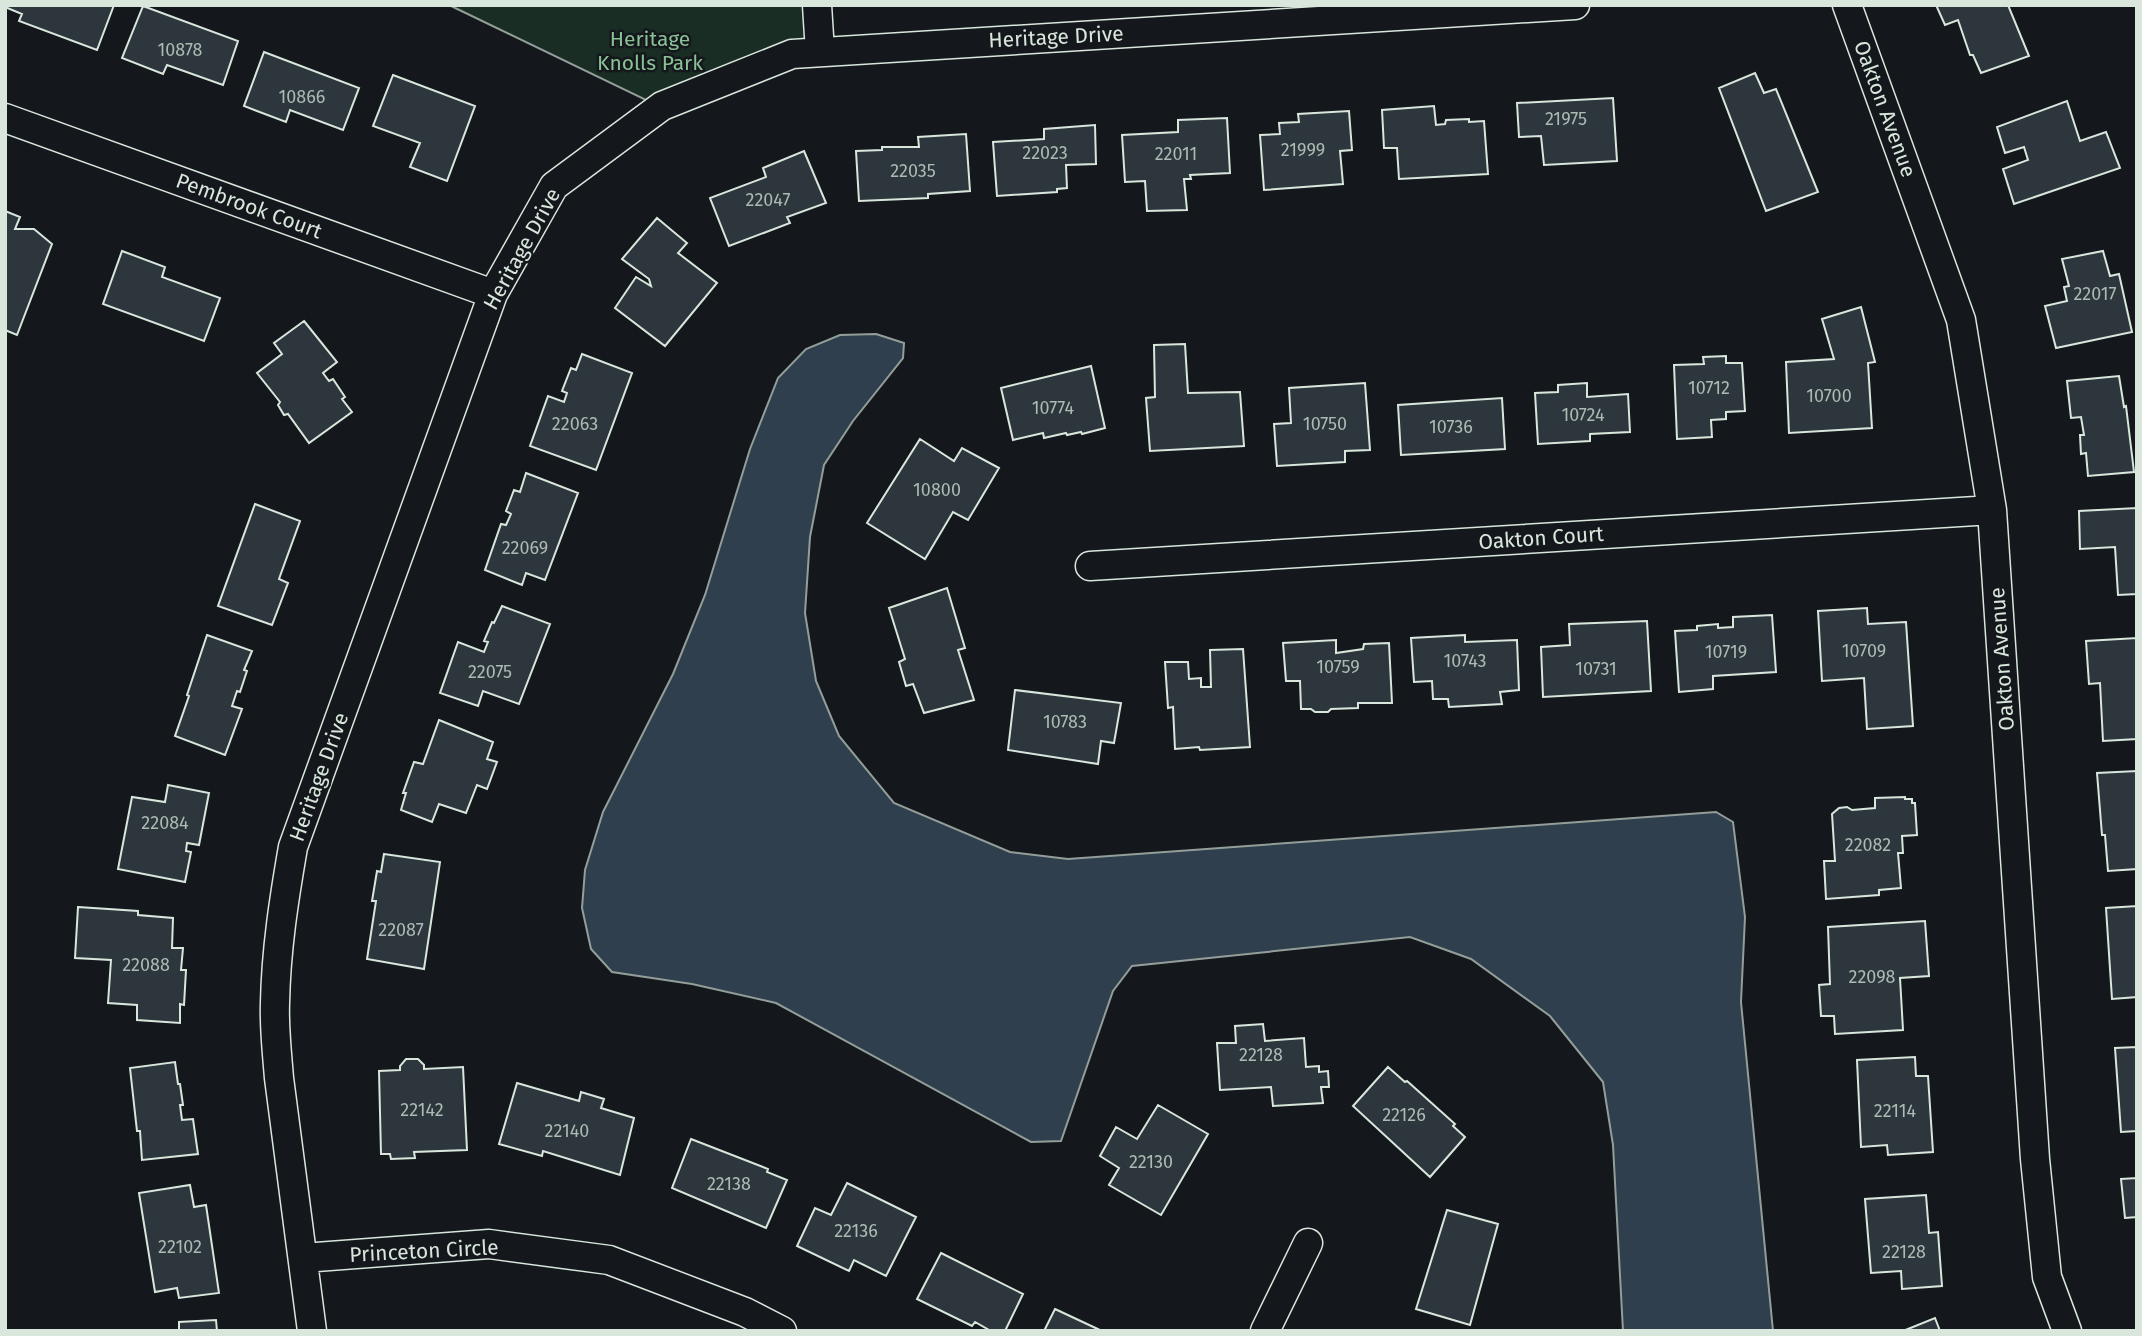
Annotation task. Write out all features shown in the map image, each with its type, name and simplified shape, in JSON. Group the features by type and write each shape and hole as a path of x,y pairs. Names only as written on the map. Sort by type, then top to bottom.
{"street":[{"path":"817,5 820,52"},
{"name":"Heritage Drive","path":"312,1331 279,1078 275,1005 281,917 293,847 493,294 554,186 662,106 792,54 1575,5"},
{"name":"Oakton Avenue","path":"1847,5 1961,320 1992,510 2035,1159 2047,1277 2067,1331"},
{"name":"Pembrook Court","path":"5,118 493,294"},
{"name":"Oakton Court","path":"1090,566 1992,510"},
{"path":"1265,1331 1308,1243"},
{"name":"Princeton Circle","path":"303,1258 489,1244 609,1259 745,1312 782,1331"}],"green space":[{"name":"Heritage Knolls Park","path":"449,5 810,5 815,45 648,101"}],"water":[{"path":"876,334 904,343 903,358 853,421 824,465 810,537 805,613 816,681 839,736 894,803 1010,852 1068,859 1716,812 1733,822 1745,917 1741,1002 1773,1331 1623,1331 1613,1145 1603,1082 1550,1016 1471,959 1410,937 1132,966 1113,991 1061,1141 1031,1142 776,1003 692,984 612,972 591,949 582,908 585,870 603,812 673,674 705,595 750,449 778,378 806,349 840,335"}],"building":[{"path":"5,5 114,5 97,50 19,21 22,14"},
{"path":"1936,5 2008,5 2029,56 1981,73 1973,55 1970,55 1958,20 1945,25"},
{"path":"143,6 238,41 223,85 167,65 163,74 122,58"},
{"path":"264,52 359,88 343,130 290,110 286,122 244,106"},
{"path":"1755,73 1764,93 1776,89 1818,192 1766,211 1719,88"},
{"path":"393,75 475,106 447,181 410,167 420,143 373,126"},
{"path":"1613,98 1617,161 1544,165 1541,136 1519,137 1517,103"},
{"path":"2067,101 2080,141 2106,132 2120,168 2014,204 2003,169 2028,160 2024,147 2005,153 1997,127"},
{"path":"1434,106 1436,125 1445,124 1446,120 1484,121 1488,174 1399,179 1397,148 1384,148 1382,110"},
{"path":"1349,111 1352,150 1340,151 1343,184 1264,190 1260,135 1280,134 1279,123 1299,122 1298,114"},
{"path":"1227,118 1230,173 1190,175 1191,179 1184,179 1187,210 1147,211 1145,181 1125,182 1122,135 1178,132 1178,120"},
{"path":"1095,125 1096,164 1066,165 1067,188 1057,189 1057,192 997,196 993,142 1044,139 1044,129"},
{"path":"966,134 970,191 928,194 928,198 859,201 856,151 882,150 882,147 919,147 918,137"},
{"path":"804,151 826,203 787,217 790,223 729,246 710,198 766,177 763,168"},
{"path":"5,211 20,217 15,229 34,229 52,244 17,335 5,330"},
{"path":"657,218 687,243 678,253 717,283 665,346 615,308 636,277 651,286 649,279 622,259"},
{"path":"122,251 165,267 162,277 220,298 204,341 103,304"},
{"path":"2103,251 2110,276 2119,274 2132,332 2056,348 2045,306 2067,301 2064,287 2069,286 2062,259"},
{"path":"1861,307 1875,362 1868,363 1872,428 1789,433 1786,362 1834,359 1822,319"},
{"path":"304,321 337,362 323,373 329,381 333,379 345,397 342,399 352,412 309,443 288,414 284,415 278,405 280,402 257,373 282,354 274,343"},
{"path":"1185,344 1188,393 1240,392 1244,446 1150,451 1146,398 1155,397 1154,345"},
{"path":"582,354 632,373 596,470 530,446 548,396 564,402 567,393 562,391 571,368 576,370"},
{"path":"1726,356 1726,363 1742,363 1745,411 1726,412 1726,419 1711,420 1712,437 1677,439 1674,365 1704,364 1703,357"},
{"path":"1091,366 1105,428 1082,434 1066,433 1044,438 1043,433 1013,440 1001,388"},
{"path":"2119,376 2124,407 2126,406 2134,472 2088,476 2086,453 2081,454 2080,435 2084,435 2081,417 2071,418 2067,381"},
{"path":"1365,383 1370,450 1345,451 1345,462 1277,466 1274,424 1291,423 1289,388"},
{"path":"1587,383 1587,397 1628,394 1630,432 1590,434 1590,441 1538,444 1535,393 1558,392 1558,385"},
{"path":"1502,398 1505,449 1401,455 1398,405"},
{"path":"920,439 954,461 962,448 999,468 968,520 953,512 925,559 867,523"},
{"path":"526,473 578,493 545,580 526,573 522,585 485,570 501,524 506,525 511,514 506,511 514,490 520,492"},
{"path":"255,504 300,521 279,579 288,583 272,625 218,606"},
{"path":"2137,508 2137,594 2118,595 2115,547 2080,549 2079,511"},
{"path":"947,588 965,648 958,650 974,700 924,713 913,684 906,686 899,662 905,659 889,608"},
{"path":"502,606 550,624 519,704 483,691 478,706 440,693 458,642 484,652 488,642 484,641"},
{"path":"1867,608 1868,624 1906,622 1913,726 1867,729 1864,678 1822,681 1818,611"},
{"path":"1772,615 1776,672 1713,676 1713,689 1679,692 1675,631 1697,630 1697,626 1718,624 1718,628 1733,627 1733,617"},
{"path":"1647,621 1651,691 1543,697 1541,647 1570,645 1569,624"},
{"path":"207,635 252,651 244,670 247,671 240,692 237,691 232,706 242,709 225,755 175,736"},
{"path":"1465,635 1465,642 1517,640 1519,690 1500,692 1502,704 1449,707 1448,699 1433,699 1432,681 1414,682 1411,638"},
{"path":"2137,638 2137,739 2103,741 2100,683 2089,684 2086,641"},
{"path":"1336,640 1336,653 1363,649 1364,644 1389,643 1392,703 1358,703 1358,708 1331,709 1328,712 1301,709 1300,681 1286,681 1283,643"},
{"path":"1243,649 1250,747 1175,749 1173,707 1168,708 1165,662 1188,662 1189,679 1201,678 1201,687 1211,687 1210,650"},
{"path":"1015,690 1121,703 1114,743 1101,741 1098,764 1008,750"},
{"path":"439,720 493,742 487,759 497,762 487,789 477,785 466,813 439,804 432,822 401,810 406,793 403,793 414,762 423,764"},
{"path":"2137,771 2137,869 2108,871 2097,773"},
{"path":"168,785 209,793 199,845 187,843 186,851 191,852 185,882 118,869 132,797 165,802"},
{"path":"1905,797 1915,803 1917,835 1902,836 1903,853 1898,853 1901,888 1879,890 1879,895 1826,899 1824,861 1835,861 1832,814 1839,808 1875,808 1875,798"},
{"path":"384,854 440,862 424,969 367,959 376,901 372,901 377,871 381,872"},
{"path":"2137,906 2137,997 2112,999 2106,908"},
{"path":"78,907 138,911 138,915 173,918 172,948 183,948 181,970 186,970 184,1005 180,1004 180,1023 137,1020 137,1005 108,1003 111,960 75,958"},
{"path":"1925,921 1929,976 1900,978 1903,1030 1835,1034 1834,1016 1821,1016 1819,985 1830,984 1828,927"},
{"path":"1263,1024 1265,1041 1304,1038 1306,1067 1319,1066 1319,1072 1328,1071 1329,1087 1321,1087 1323,1103 1273,1106 1271,1087 1220,1090 1217,1043 1236,1043 1235,1026"},
{"path":"2137,1047 2137,1131 2121,1132 2115,1048"},
{"path":"1915,1057 1916,1076 1928,1076 1933,1152 1888,1155 1887,1145 1861,1147 1857,1060"},
{"path":"406,1059 418,1059 424,1069 463,1067 467,1150 414,1152 415,1158 391,1159 390,1154 381,1154 379,1071 400,1070"},
{"path":"175,1062 183,1105 180,1105 182,1120 193,1119 198,1154 142,1160 130,1068"},
{"path":"1388,1067 1455,1124 1453,1126 1465,1137 1430,1177 1353,1106"},
{"path":"517,1083 579,1101 581,1092 604,1099 601,1108 634,1118 620,1175 543,1151 542,1156 499,1144"},
{"path":"1158,1105 1208,1134 1161,1215 1109,1185 1119,1168 1100,1156 1116,1127 1137,1139"},
{"path":"691,1139 768,1169 767,1172 787,1180 766,1228 672,1188"},
{"path":"2137,1178 2137,1217 2125,1218 2121,1179"},
{"path":"847,1183 916,1217 886,1276 854,1260 849,1271 797,1246 815,1208 831,1215"},
{"path":"190,1185 194,1207 206,1205 219,1293 179,1298 177,1288 155,1292 139,1193"},
{"path":"1926,1195 1929,1233 1938,1232 1942,1286 1902,1289 1901,1271 1871,1273 1865,1199"},
{"path":"1447,1210 1498,1224 1470,1325 1416,1309"},
{"path":"941,1253 1023,1294 1005,1331 991,1331 975,1322 972,1326 917,1299"},
{"path":"1055,1309 1102,1331 1044,1331"},
{"path":"1935,1318 1940,1331 1903,1331"},
{"path":"216,1320 217,1331 179,1331 179,1322"}]}
